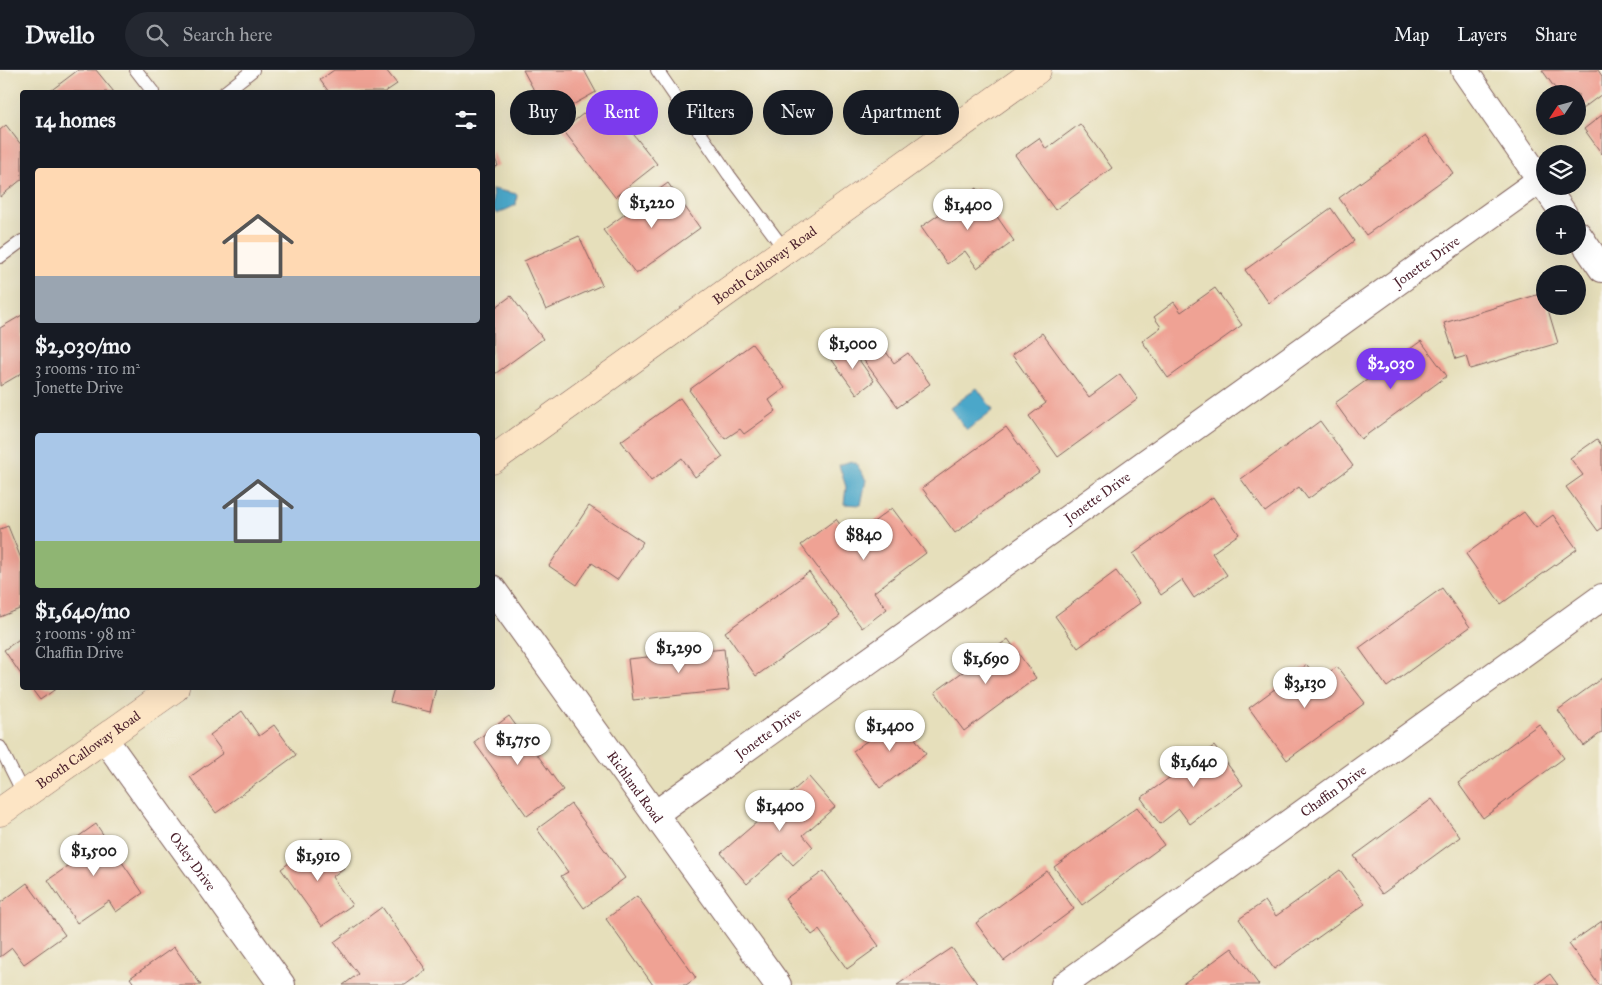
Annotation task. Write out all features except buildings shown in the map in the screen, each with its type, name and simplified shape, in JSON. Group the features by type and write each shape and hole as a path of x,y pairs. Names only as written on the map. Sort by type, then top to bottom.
{"street":[{"name":"Booth Calloway Road","path":"496,452 785,250 1037,70"},
{"path":"1464,70 1536,174"},
{"name":"Jonette Drive","path":"655,814 1536,183"},
{"path":"1586,246 1602,269"},
{"name":"Richland Road","path":"495,592 778,985"},
{"name":"Chaffin Drive","path":"1064,985 1602,597"},
{"name":"Booth Calloway Road","path":"0,812 172,690"},
{"name":"Oxley Drive","path":"104,738 282,985"}],"lane":[{"path":"136,70 151,90"},
{"path":"228,90 253,70"},
{"path":"657,70 729,175 785,250"},
{"path":"0,257 20,242"},
{"path":"0,747 24,795"}],"water":[{"path":"495,190 517,194 516,205 497,214 495,212"},
{"path":"977,388 993,410 967,430 950,408"},
{"path":"851,461 856,463 866,480 861,505 844,504 846,487 839,465"}]}
